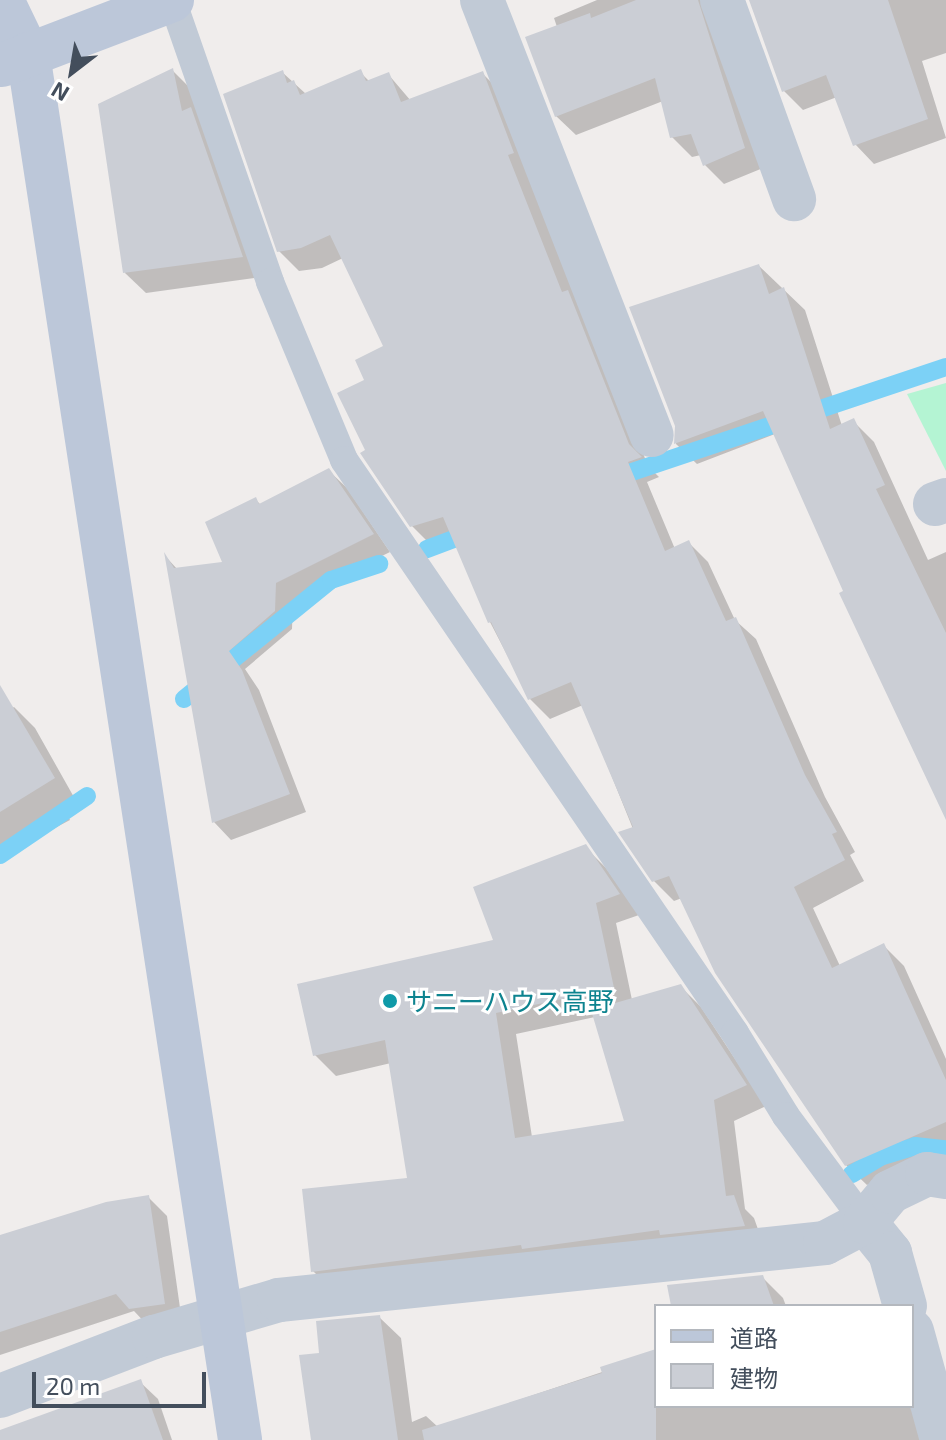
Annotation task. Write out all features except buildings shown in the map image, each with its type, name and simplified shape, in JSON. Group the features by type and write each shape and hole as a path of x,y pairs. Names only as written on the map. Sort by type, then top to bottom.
{"street":[{"path":"2,0 240,1440"},
{"path":"14,60 172,0"},
{"path":"482,0 652,435"},
{"path":"722,0 794,199"},
{"path":"0,1396 154,1337 279,1300 825,1243 865,1222 890,1192 927,1174 946,1177"},
{"path":"865,1222 890,1253 904,1304"},
{"path":"914,1338 942,1440"}],"lane":[{"path":"172,0 270,282 344,460 735,1033 786,1116 865,1222"}],"green space":[{"path":"946,383 946,471 907,394"}],"waterway":[{"path":"611,479 946,367"},
{"path":"427,549 475,531"},
{"path":"184,699 331,580 379,564"},
{"path":"0,855 87,796"},
{"path":"852,1174 880,1157 915,1146 946,1149"}],"place":[{"name":"サニーハウス高野","path":"390,1001"}]}
